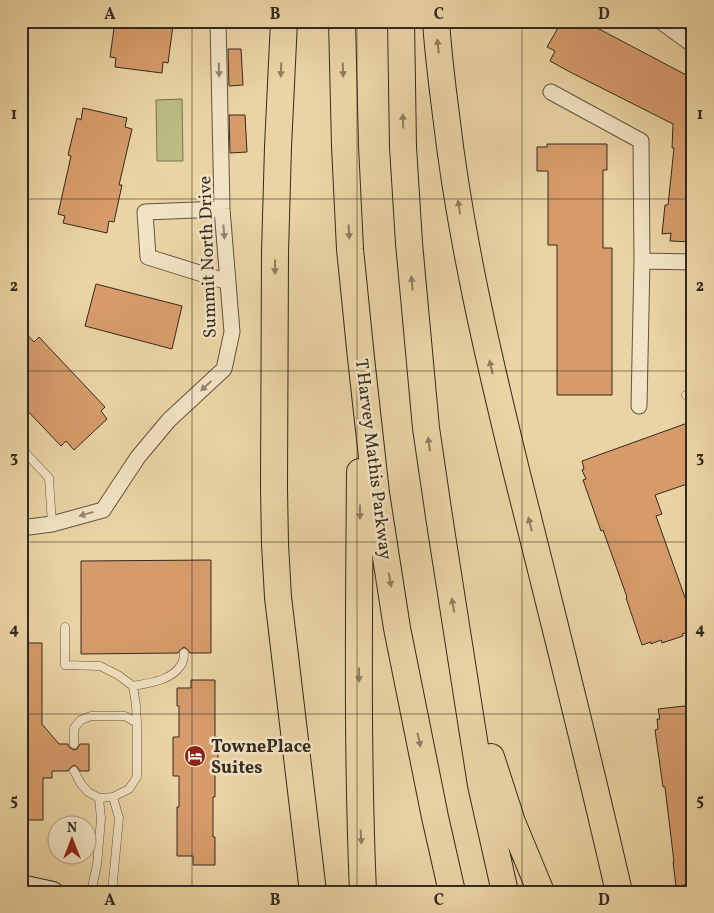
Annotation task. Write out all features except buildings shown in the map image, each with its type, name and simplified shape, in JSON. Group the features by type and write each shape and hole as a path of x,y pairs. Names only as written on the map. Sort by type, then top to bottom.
{"highway":[{"path":"284,21 275,253 275,544 278,597 312,891"},
{"name":"T Harvey Mathis Parkway","path":"342,21 350,248 360,358 376,493 397,628 452,892"},
{"path":"400,21 403,147 409,242 426,428 481,785 505,892"},
{"path":"436,21 450,157 476,296 500,403 592,775 618,892"},
{"path":"360,358 358,723 363,892"},
{"path":"460,653 499,784 512,822 541,892"}],"main road":[{"path":"21,885 53,892"}],"street":[{"name":"Summit North Drive","path":"21,528 52,524 103,510 138,456 169,420 224,369 232,332 222,209 218,21"},
{"path":"660,21 693,45"},
{"path":"551,92 641,141 642,261 639,406"},
{"path":"222,209 145,212 148,256 228,282"},
{"path":"642,261 693,262"}],"lane":[{"path":"21,448 49,478 52,524"},
{"path":"65,626 65,665 100,666 118,675 133,686 136,705 137,778 129,789 113,797 99,798 88,792 74,771"},
{"path":"133,686 168,677 182,664 184,653"},
{"path":"74,744 74,728 81,720 91,716 125,716 137,723"},
{"path":"112,892 119,818 113,797"},
{"path":"91,892 98,865 101,819 99,798"}],"green space":[{"path":"182,99 183,161 157,161 156,100"}],"place":[{"name":"TownePlace Suites","path":"195,756"}]}
